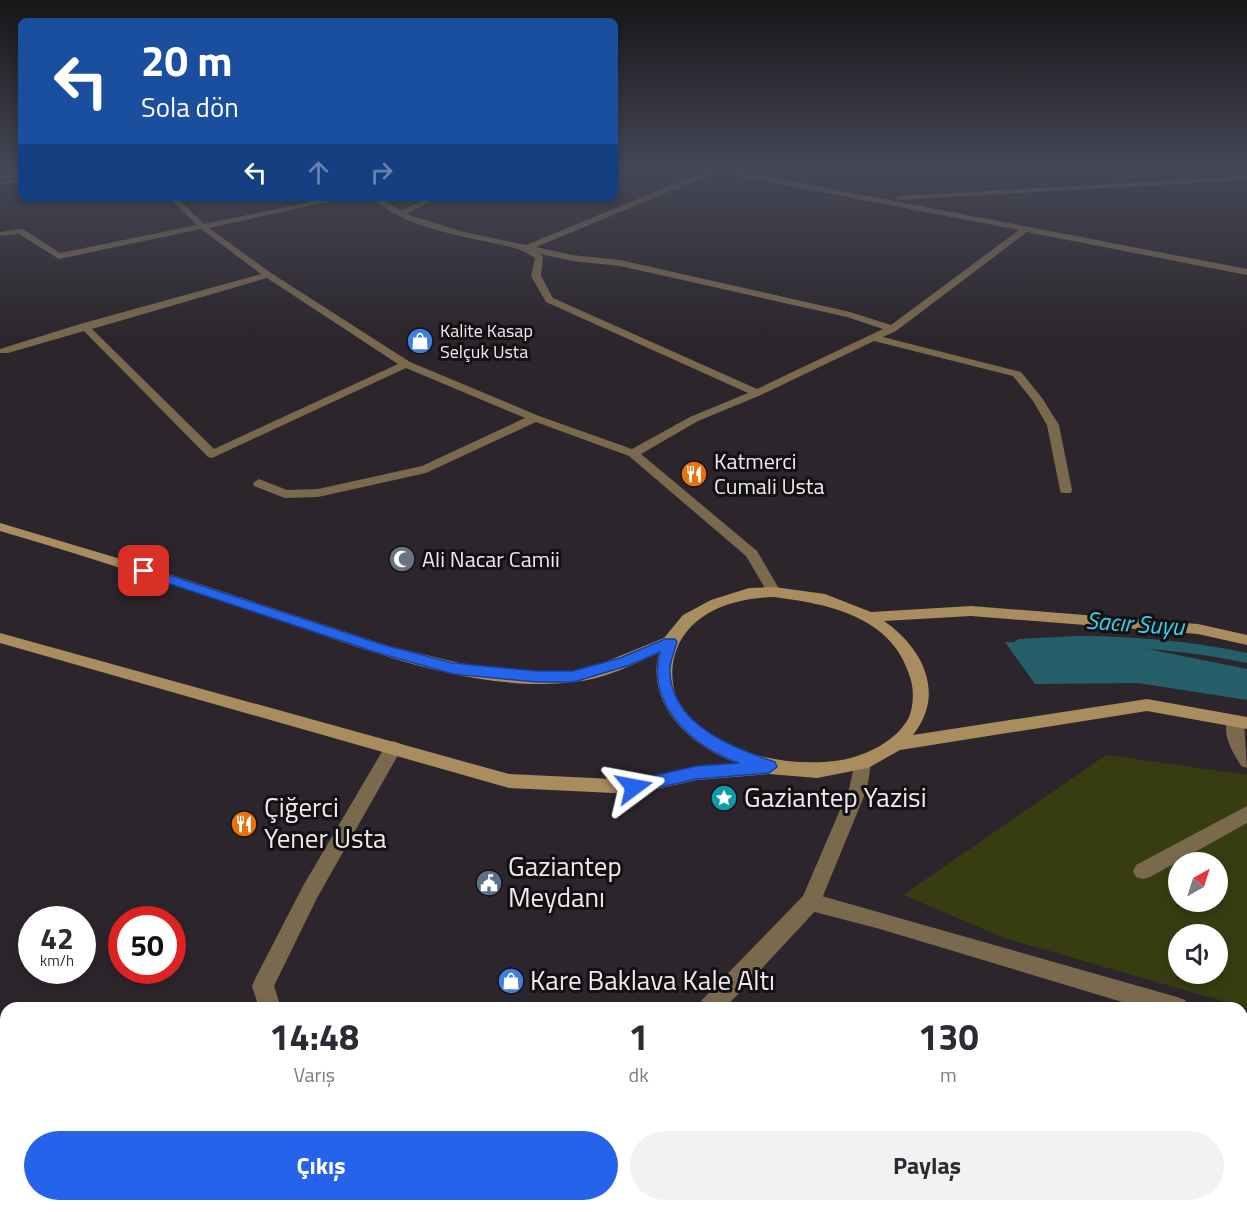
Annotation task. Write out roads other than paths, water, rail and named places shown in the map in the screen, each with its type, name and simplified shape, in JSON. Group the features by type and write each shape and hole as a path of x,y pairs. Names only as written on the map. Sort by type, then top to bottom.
{"main road":[{"path":"0,527 80,549 380,649 453,669 537,677 574,677 625,661 670,642"},
{"path":"769,767 726,752 691,728 669,699 663,669 670,642 688,619 716,603 749,593 774,592 825,599 867,617 892,634 913,660 922,689 917,718 896,744"},
{"path":"867,617 971,612 1198,629 1247,640"},
{"path":"0,638 509,781 634,787 697,772 769,767 817,771 862,763 896,744 1147,705 1241,722"}],"street":[{"path":"200,225 268,275 406,364 535,418 633,453 752,554 774,592"},
{"path":"0,234 20,231 59,256 214,225"},
{"path":"433,225 462,234 572,258 620,263 850,315 892,329"},
{"path":"527,248 582,225"},
{"path":"999,225 1247,272"},
{"path":"633,453 694,419 757,393 892,329 1024,230"},
{"path":"527,248 538,257 536,276 549,300 757,393"},
{"path":"4,351 84,326 268,275"},
{"path":"84,326 212,454 406,364"},
{"path":"873,338 1017,374 1038,400 1053,425 1066,490"},
{"path":"259,483 285,494 318,493 416,471 535,418"},
{"path":"1241,722 1237,744 1247,761"},
{"path":"268,1002 263,986 310,892 393,748"},
{"path":"716,1002 811,902 858,789 862,763"},
{"path":"1143,871 1247,814"},
{"path":"811,902 880,920 1157,1002"}],"water":[{"path":"1005,642 1138,647 1247,669 1247,700 1138,683 1035,684"}],"waterway":[{"name":"Sacır Suyu","path":"1019,644 1076,641 1133,642 1190,647 1247,658"}],"place":[{"name":"Kalite Kasap Selçuk Usta","path":"420,341"},
{"name":"Katmerci Cumali Usta","path":"694,474"},
{"name":"Ali Nacar Camii","path":"402,559"},
{"name":"Gaziantep Yazisi","path":"724,798"},
{"name":"Çiğerci Yener Usta","path":"244,824"},
{"name":"Gaziantep Meydanı","path":"489,883"},
{"name":"Kare Baklava Kale Altı","path":"511,981"}]}
